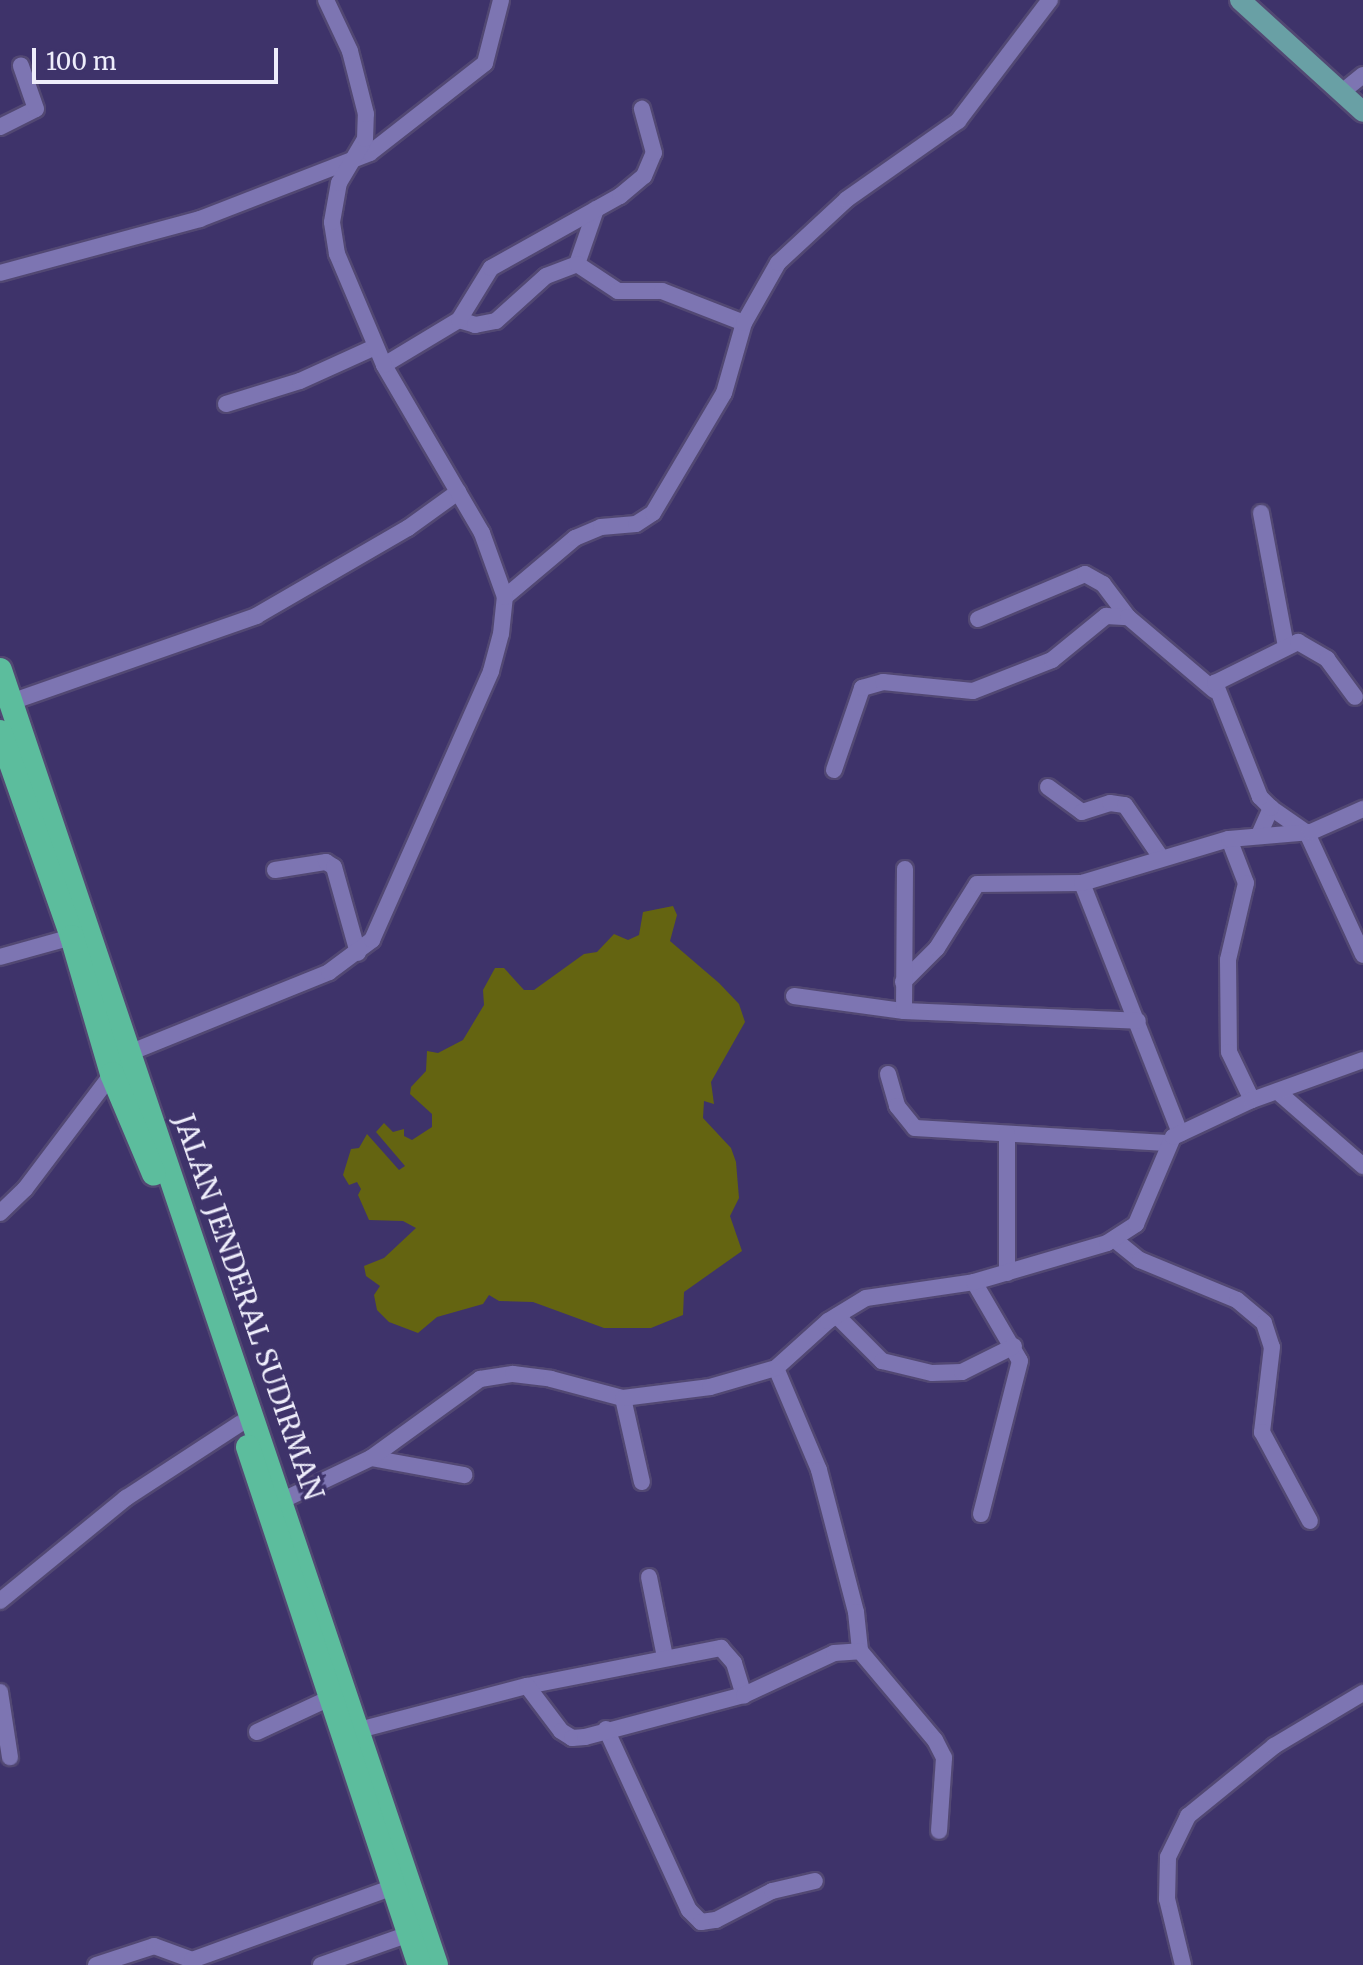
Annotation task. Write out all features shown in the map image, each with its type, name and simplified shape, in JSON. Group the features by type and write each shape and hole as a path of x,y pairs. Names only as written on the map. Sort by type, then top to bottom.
{"highway":[{"name":"JALAN JENDERAL SUDIRMAN","path":"0,670 129,1053 156,1155 241,1423 420,1965"},
{"name":"JALAN JENDERAL SUDIRMAN","path":"0,732 72,937 112,1074 156,1155 283,1500 436,1965"}],"main road":[{"path":"1240,0 1363,112"}],"street":[{"path":"129,1053 329,972 372,940 491,671 505,597 482,533 384,365 337,254 332,222 339,183 349,161 365,139 366,114 350,51 326,0"},
{"path":"0,273 200,219 349,161 391,141 485,63 501,0"},
{"path":"505,597 575,538 601,527 636,524 653,513 724,393 744,323 768,278 791,250 847,199 958,121 1050,0"},
{"path":"0,127 36,109 21,66"},
{"path":"1342,92 1363,75"},
{"path":"384,365 459,320 488,270 634,185 654,160 642,109"},
{"path":"459,320 475,325 496,321 546,276 577,264 596,209"},
{"path":"577,264 618,291 662,291 744,323"},
{"path":"226,404 300,381 375,347"},
{"path":"11,702 256,616 408,528 458,492"},
{"path":"1261,513 1286,646"},
{"path":"978,619 1085,574 1103,584 1128,617 1214,690 1238,730 1260,797 1307,833 1363,955"},
{"path":"834,770 857,694 866,685 883,682 973,691 1052,660 1106,616 1128,617"},
{"path":"1214,690 1219,679 1286,646 1309,645 1355,697"},
{"path":"1048,787 1082,812 1110,803 1125,805 1160,856"},
{"path":"1259,835 1271,808"},
{"path":"903,982 937,948 972,886 1082,883 1160,856 1229,839 1307,833 1363,809"},
{"path":"1229,839 1246,883 1228,960 1229,1052 1252,1100"},
{"path":"275,870 310,862 334,867 358,953"},
{"path":"904,1011 905,869"},
{"path":"283,1500 371,1458 465,1388 491,1376 551,1379 623,1398 710,1387 776,1368 837,1316 866,1298 974,1282 1007,1273 1115,1240 1136,1224 1173,1138 1138,1021 1082,883"},
{"path":"0,957 72,937"},
{"path":"794,996 904,1011 1138,1021"},
{"path":"888,1074 908,1125 1007,1134 1173,1138 1252,1100 1363,1060"},
{"path":"0,1213 25,1189 112,1074"},
{"path":"1278,1092 1363,1166"},
{"path":"1007,1134 1007,1273"},
{"path":"1115,1240 1140,1260 1237,1300 1264,1323 1272,1347 1262,1432 1310,1521"},
{"path":"974,1282 1020,1361 981,1514"},
{"path":"837,1316 882,1361 932,1373 962,1372 1014,1346"},
{"path":"776,1368 819,1470 856,1612 860,1651 935,1740 944,1758 939,1831"},
{"path":"623,1398 642,1482"},
{"path":"0,1601 126,1498 241,1423"},
{"path":"371,1458 464,1475"},
{"path":"649,1577 665,1657"},
{"path":"359,1730 527,1686 721,1648 734,1663 744,1695"},
{"path":"527,1686 572,1738 744,1695 834,1653 860,1651"},
{"path":"0,1692 10,1757"},
{"path":"1183,1965 1167,1899 1168,1857 1188,1816 1274,1746 1363,1693"},
{"path":"257,1732 330,1698"},
{"path":"606,1729 689,1910 701,1922 716,1920 784,1886 815,1881"},
{"path":"96,1965 154,1946 192,1960 394,1887"},
{"path":"321,1965 409,1934"}],"shaded area":[{"path":"673,906 677,915 670,941 739,1004 745,1022 711,1082 714,1104 704,1101 703,1118 731,1148 736,1162 739,1198 730,1216 742,1251 684,1292 683,1315 651,1328 604,1328 533,1302 499,1301 489,1295 483,1304 437,1317 418,1333 389,1322 377,1310 374,1295 380,1286 366,1276 364,1266 384,1258 416,1228 403,1221 369,1220 358,1195 361,1189 357,1182 349,1185 343,1175 351,1149 359,1148 367,1134 399,1170 405,1166 376,1132 384,1123 393,1132 404,1129 404,1136 412,1140 432,1127 432,1114 410,1094 411,1087 426,1071 427,1051 438,1053 463,1040 484,1005 483,990 495,968 504,968 524,990 534,990 584,954 597,952 614,934 628,940 639,935 643,912"}]}
